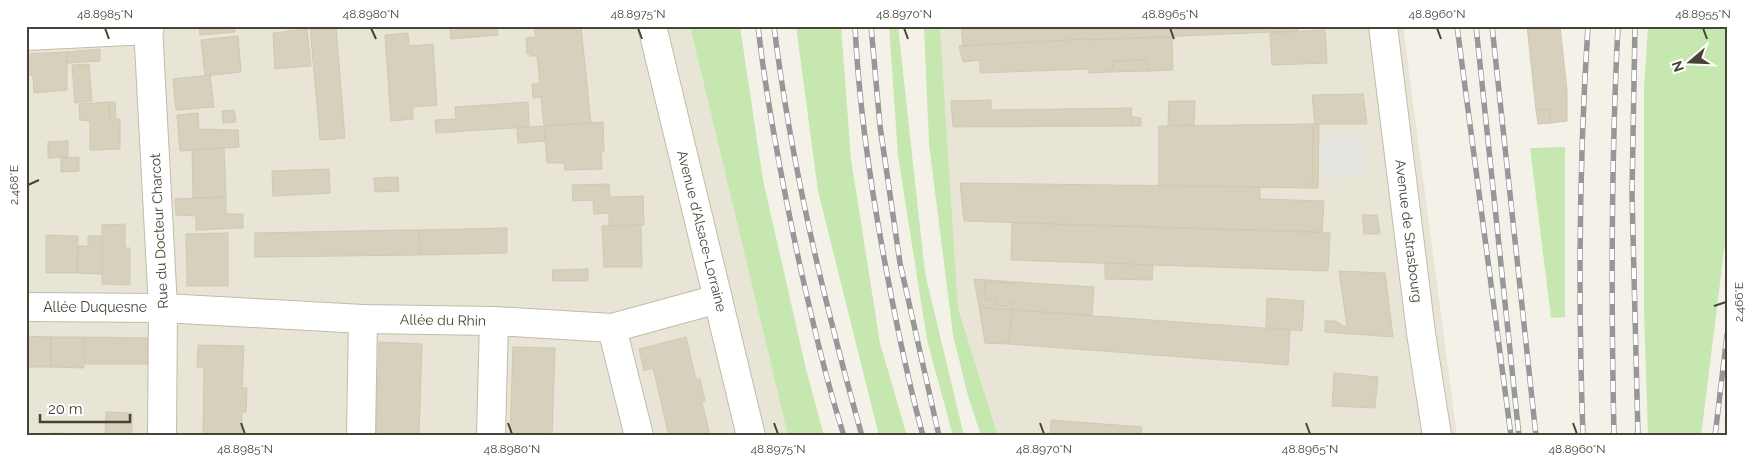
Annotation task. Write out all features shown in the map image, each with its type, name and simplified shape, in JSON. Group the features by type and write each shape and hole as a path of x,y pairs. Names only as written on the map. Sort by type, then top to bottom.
{"street":[{"name":"Avenue d'Alsace-Lorraine","path":"652,26 751,436"},
{"name":"Avenue de Strasbourg","path":"1383,26 1437,436"},
{"path":"26,36 148,28"},
{"name":"Rue du Docteur Charcot","path":"148,28 163,308 162,436"},
{"name":"Allée du Rhin","path":"163,308 363,319 494,321 612,328 718,298"},
{"name":"Allée Duquesne","path":"26,307 163,308"},
{"path":"361,436 363,319"},
{"path":"491,436 494,321"},
{"path":"612,328 639,436"}],"shaded area":[{"path":"26,26 690,26 788,436 26,436"},
{"path":"940,26 1403,26 1457,436 998,436 958,308"},
{"path":"1363,135 1365,174 1324,179 1322,136"}],"green space":[{"path":"690,26 740,26 763,180 806,369 824,436 788,436"},
{"path":"796,26 841,26 851,159 880,343 907,436 879,436 818,191"},
{"path":"889,26 898,26 925,273 964,436 953,436 927,340 898,156"},
{"path":"924,26 940,26 958,308 998,436 981,436 968,396 953,335 929,144"},
{"path":"1648,26 1727,26 1727,227 1701,436 1648,436 1644,312 1644,88"},
{"path":"1565,147 1565,317 1551,318 1530,148"}],"building":[{"path":"199,26 234,26 235,32 200,35"},
{"path":"310,26 336,26 345,138 320,140"},
{"path":"427,26 450,26 427,28"},
{"path":"450,26 497,26 498,35 451,39"},
{"path":"534,26 581,26 591,123 544,126 541,97 533,98 532,84 540,84 537,56 527,54 526,38 536,37"},
{"path":"961,26 1298,26 1298,31 963,46"},
{"path":"1527,26 1560,26 1567,91 1567,121 1550,123 1549,109 1536,110"},
{"path":"307,29 311,66 275,69 273,33"},
{"path":"1325,30 1327,63 1272,65 1270,33"},
{"path":"408,33 409,46 433,44 437,105 413,107 413,119 391,121 385,35"},
{"path":"238,36 241,72 205,76 201,40"},
{"path":"1172,37 1173,70 1149,71 1145,60 1113,61 1113,68 1109,72 1089,73 1088,69 980,73 980,60 963,62 959,46 1087,39"},
{"path":"100,49 100,61 67,63 67,52"},
{"path":"67,52 67,90 34,93 33,75 26,75 26,54"},
{"path":"1145,60 1149,71 1109,72 1113,68 1113,61"},
{"path":"89,64 92,101 75,103 72,65"},
{"path":"210,75 214,107 176,110 173,79"},
{"path":"1363,94 1367,124 1315,124 1312,95"},
{"path":"991,100 991,110 1132,108 1132,126 953,127 951,101"},
{"path":"1169,101 1195,101 1194,125 1168,125"},
{"path":"109,102 110,120 120,119 120,149 90,150 90,121 80,120 79,104"},
{"path":"109,102 115,102 116,120 110,120"},
{"path":"528,102 529,127 436,133 435,120 456,119 455,107"},
{"path":"1549,109 1550,123 1538,124 1536,110"},
{"path":"234,110 236,122 223,123 222,111"},
{"path":"198,113 199,129 238,130 239,147 180,151 177,115"},
{"path":"1132,117 1141,118 1141,126 1132,126"},
{"path":"603,122 604,151 601,151 602,169 565,170 564,163 547,163 544,126"},
{"path":"1313,124 1319,124 1318,188 1312,188"},
{"path":"1313,124 1312,188 1159,186 1159,126"},
{"path":"544,126 545,141 518,143 517,128"},
{"path":"68,141 68,157 48,158 48,142"},
{"path":"224,148 226,197 193,198 192,150"},
{"path":"79,157 79,171 61,172 61,158"},
{"path":"329,169 330,193 273,196 272,171"},
{"path":"398,177 399,191 375,192 374,178"},
{"path":"960,183 1260,187 1260,199 1324,201 1322,232 964,221"},
{"path":"609,184 610,197 643,196 644,225 609,226 609,213 594,214 593,200 573,201 572,185"},
{"path":"226,197 226,214 243,214 243,228 196,230 196,216 176,215 175,199"},
{"path":"1362,215 1377,215 1380,234 1364,234"},
{"path":"1012,223 1330,233 1328,271 1011,260"},
{"path":"125,224 125,248 130,248 130,285 102,284 102,225"},
{"path":"641,225 642,267 604,267 602,226"},
{"path":"507,228 507,253 420,255 419,230"},
{"path":"419,230 420,255 255,257 255,233"},
{"path":"228,233 228,286 187,286 186,234"},
{"path":"46,235 78,236 77,273 46,273"},
{"path":"88,236 102,236 102,274 77,273 78,246 88,246"},
{"path":"1105,263 1153,265 1152,280 1105,279"},
{"path":"588,269 588,281 553,281 552,270"},
{"path":"1339,271 1385,273 1393,337 1325,332 1325,321 1336,321 1343,326 1347,326"},
{"path":"974,279 1015,282 1014,284 985,282 985,299 996,300 996,305 1008,306 1009,301 1013,302 1012,310 979,307"},
{"path":"985,282 1094,287 1092,315 1012,310 1013,302 1009,301 1008,306 996,305 996,300 985,299"},
{"path":"1267,298 1304,301 1302,331 1266,327"},
{"path":"979,307 1012,310 1009,344 985,343"},
{"path":"1012,310 1290,330 1288,365 1009,344"},
{"path":"26,336 51,337 51,367 26,367"},
{"path":"51,337 84,337 84,368 51,367"},
{"path":"84,337 148,338 148,364 85,364"},
{"path":"686,337 696,379 700,379 705,401 702,402 710,436 669,436 653,368 644,371 639,349"},
{"path":"379,342 422,344 419,436 376,436"},
{"path":"198,345 244,346 242,388 247,388 246,412 242,412 242,436 203,436 204,367 197,367"},
{"path":"513,347 555,348 552,436 510,436"},
{"path":"1334,373 1378,377 1375,408 1332,406"},
{"path":"106,412 132,413 132,436 105,436"},
{"path":"1051,420 1142,427 1141,436 1050,436"},
{"path":"51,433 84,434 84,436 51,436"}],"railway":[{"path":"758,26 771,117 794,236 820,351 844,436"},
{"path":"774,26 799,181 822,284 862,436"},
{"path":"855,26 863,122 877,216 900,338 923,436"},
{"path":"871,26 880,126 900,263 939,436"},
{"path":"1457,26 1511,436"},
{"path":"1476,26 1519,436"},
{"path":"1492,26 1536,436"},
{"path":"1583,436 1580,231 1588,26"},
{"path":"1614,436 1612,231 1618,26"},
{"path":"1635,26 1632,194 1638,436"},
{"path":"1715,436 1727,335"}]}
